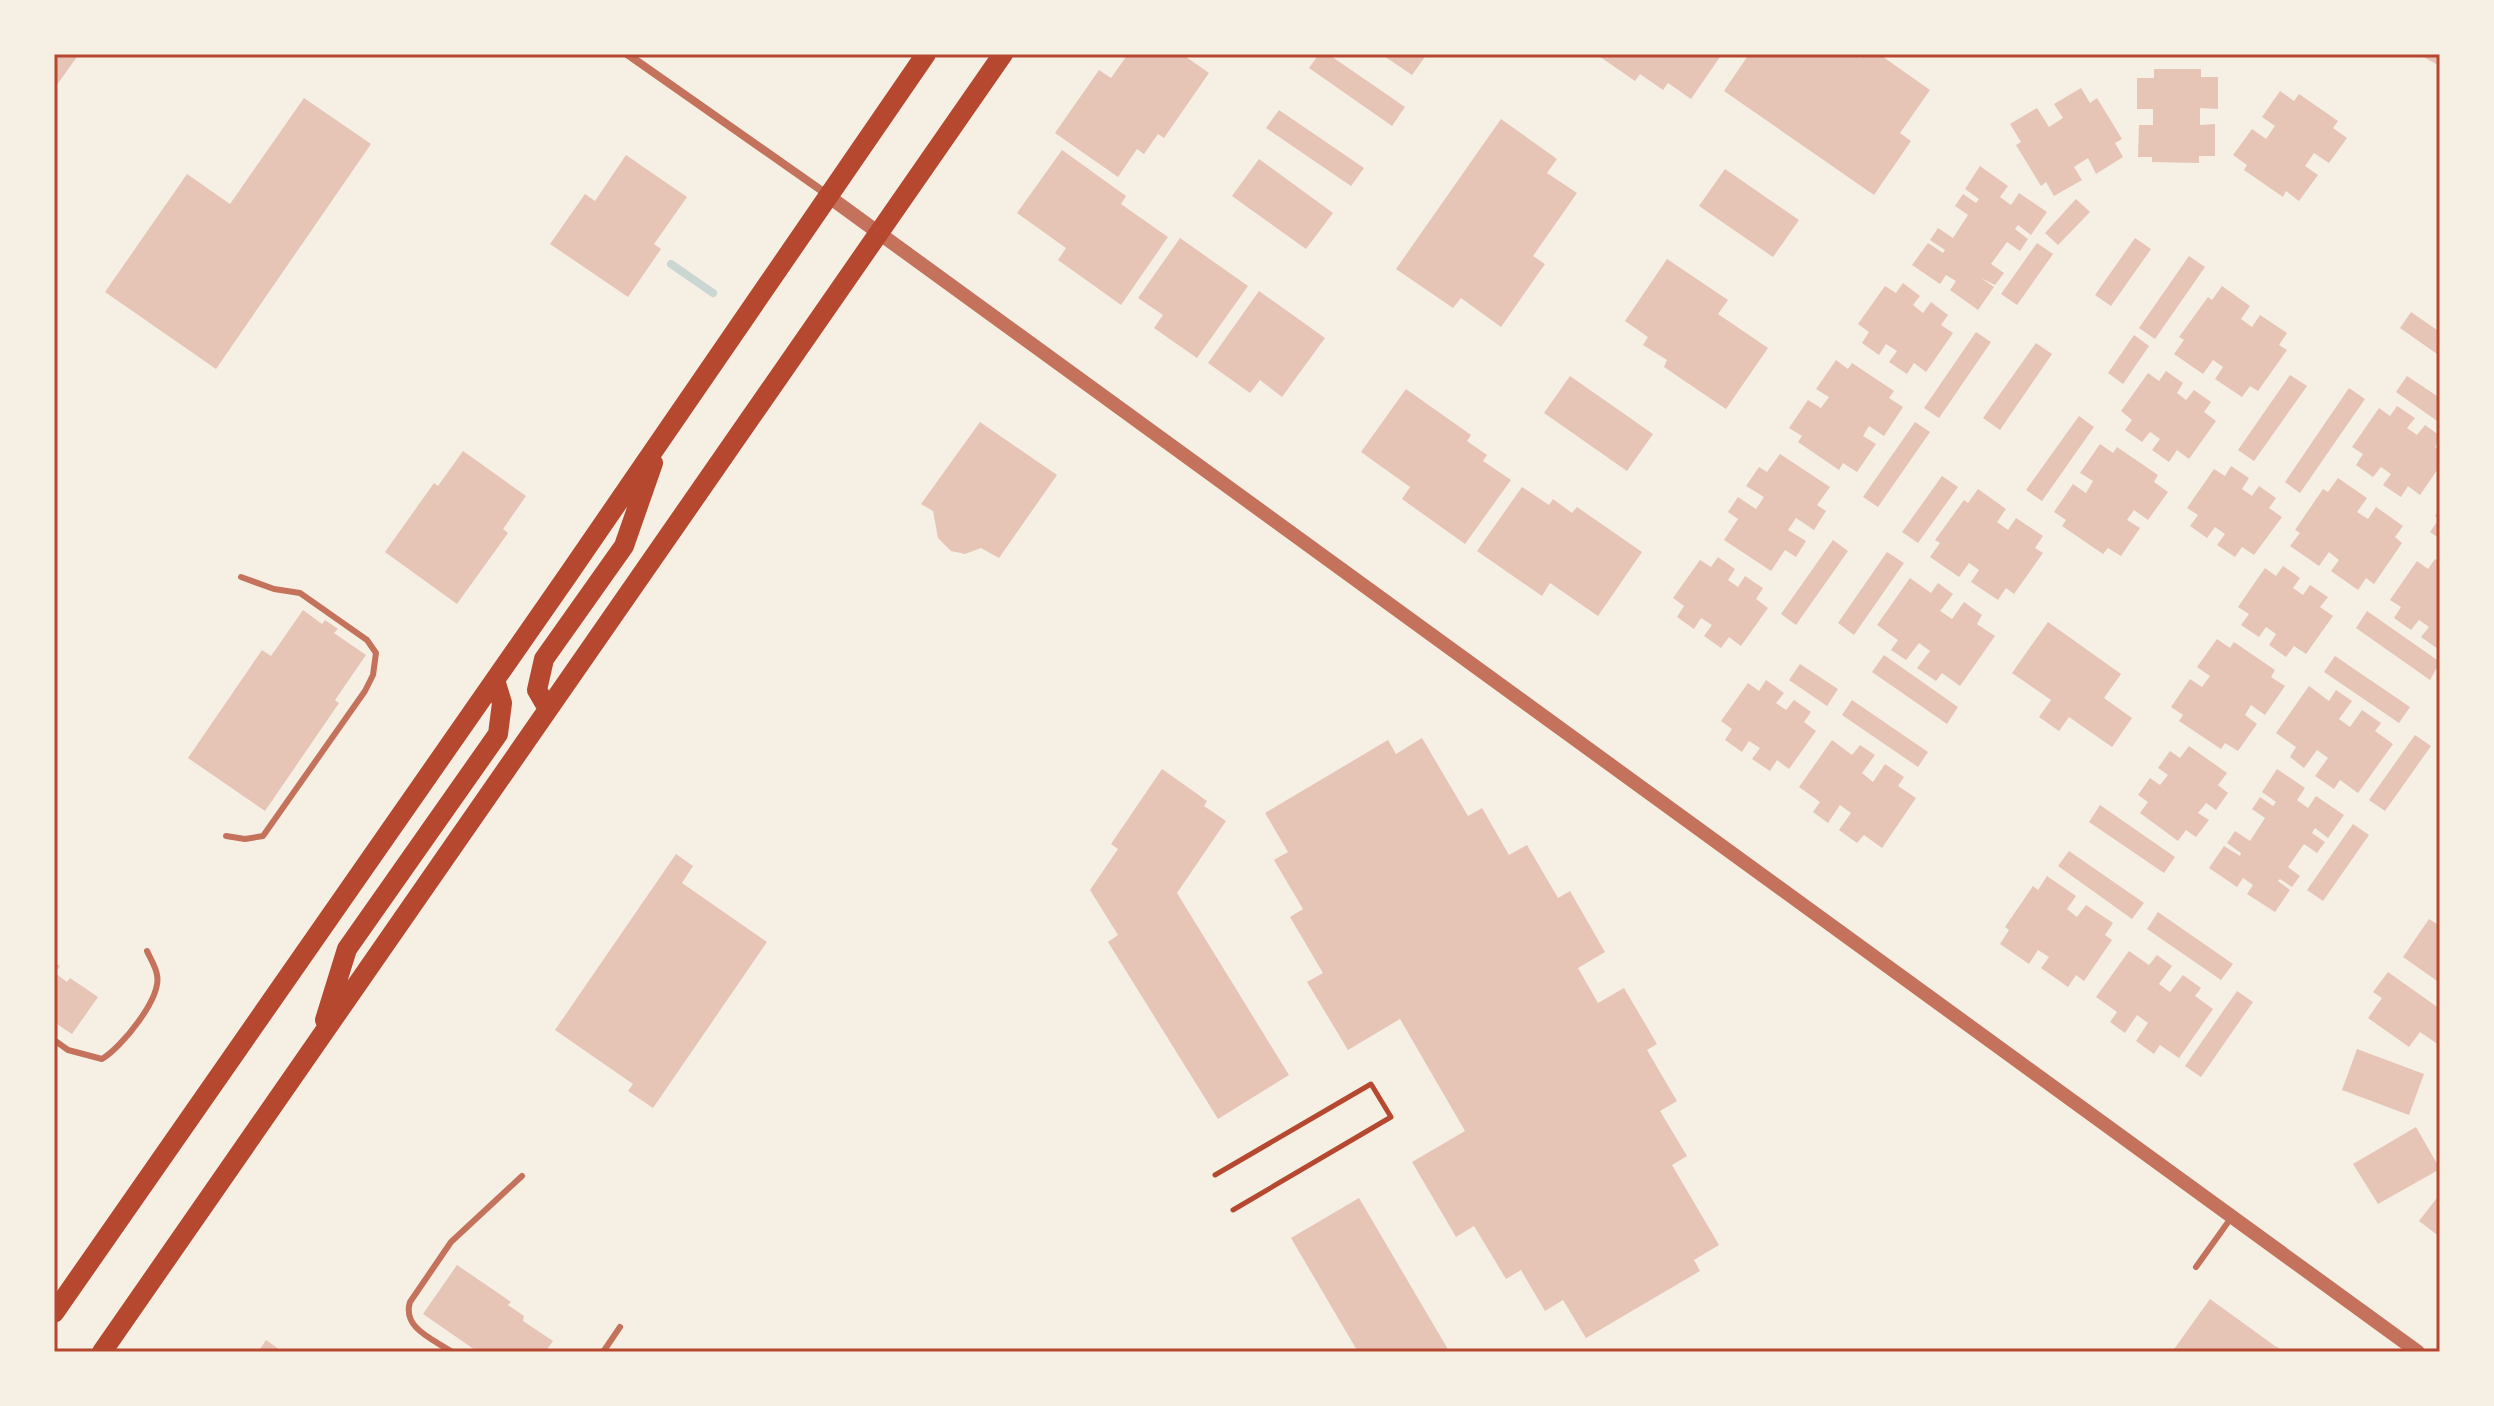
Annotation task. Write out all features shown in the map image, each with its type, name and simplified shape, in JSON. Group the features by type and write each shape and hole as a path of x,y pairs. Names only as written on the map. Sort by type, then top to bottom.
{"main road":[{"path":"54,1313 926,54"},
{"path":"102,1352 1003,54"},
{"path":"548,709 537,690 544,659 624,546 664,435"},
{"path":"319,1039 347,949 498,734 502,703 495,680"}],"street":[{"path":"627,54 879,231 2418,1352"}],"lane":[{"path":"226,836 245,839 263,836 365,691 373,675 376,653 367,640 300,593 274,589 241,577"},
{"path":"54,1040 68,1050 102,1059 117,1050 157,991 158,976 147,951"},
{"path":"452,1352 410,1323 407,1313 410,1302 451,1242 522,1176"},
{"path":"2196,1267 2231,1218"},
{"path":"603,1352 620,1327"}],"path":[{"path":"1215,1175 1371,1084 1391,1117 1233,1210"}],"building":[{"path":"54,54 79,54 54,89"},
{"path":"1128,54 1182,54 1209,73 1164,138 1158,134 1144,154 1137,149 1118,177 1055,133 1099,70 1111,78"},
{"path":"1319,54 1328,54 1405,107 1392,126 1309,68"},
{"path":"1381,54 1427,54 1412,75"},
{"path":"1596,54 1722,54 1691,99 1668,83 1663,90 1640,74 1635,81"},
{"path":"1749,54 1854,54 1860,58 1862,54 1879,54 1930,90 1900,133 1911,141 1874,195 1724,91"},
{"path":"2418,54 2440,54 2440,62 2438,65"},
{"path":"2154,69 2201,69 2201,77 2218,77 2218,109 2200,108 2200,125 2215,124 2215,156 2199,156 2199,163 2152,162 2152,157 2138,157 2139,125 2153,125 2153,109 2137,109 2137,78 2154,78"},
{"path":"2081,88 2090,103 2097,98 2122,139 2115,143 2123,157 2096,174 2088,158 2074,167 2082,180 2054,196 2046,182 2041,186 2016,145 2021,142 2010,124 2037,108 2049,127 2063,118 2054,104"},
{"path":"2280,91 2294,101 2299,94 2338,121 2333,128 2347,138 2329,163 2314,153 2305,166 2318,175 2299,201 2286,191 2283,197 2244,170 2247,165 2233,155 2252,129 2266,139 2275,126 2262,117"},
{"path":"304,98 371,144 216,369 105,292 187,174 230,204"},
{"path":"1279,110 1364,168 1351,186 1266,128"},
{"path":"1501,119 1557,159 1547,173 1577,193 1533,256 1545,264 1501,327 1461,298 1453,308 1396,269"},
{"path":"1062,150 1126,196 1121,204 1168,237 1121,305 1058,260 1066,248 1017,213"},
{"path":"626,155 687,197 654,244 661,249 628,297 550,244 585,194 595,201"},
{"path":"1259,159 1333,213 1306,249 1232,196"},
{"path":"1980,166 2008,186 2000,197 2011,205 2019,193 2047,212 2031,235 2018,225 2015,229 2028,239 2020,251 2007,242 1991,264 2004,273 1995,285 1981,278 1994,287 1978,310 1950,290 1956,281 1946,275 1940,284 1912,265 1928,243 1943,253 1945,250 1930,240 1938,228 1953,238 1968,215 1955,206 1963,194 1976,203 1979,199 1965,189"},
{"path":"1725,169 1799,220 1773,257 1699,206"},
{"path":"2076,199 2090,212 2058,245 2045,233"},
{"path":"1180,238 1248,286 1197,358 1154,328 1163,315 1138,298"},
{"path":"2135,238 2151,249 2111,306 2095,295"},
{"path":"2037,243 2053,254 2017,305 2001,294"},
{"path":"2189,256 2205,267 2155,339 2139,328"},
{"path":"1667,259 1728,300 1718,314 1768,348 1726,409 1664,367 1667,360 1643,345 1648,337 1625,321"},
{"path":"1903,283 1920,296 1913,305 1923,313 1931,302 1948,315 1941,325 1953,333 1926,372 1914,363 1907,374 1889,362 1897,351 1886,344 1879,355 1862,343 1869,332 1858,324 1885,286 1896,293"},
{"path":"2222,286 2250,306 2241,319 2252,327 2260,315 2287,333 2279,345 2287,350 2258,391 2250,386 2242,397 2215,379 2223,367 2213,360 2203,374 2174,354 2184,340 2179,337 2208,297 2212,300"},
{"path":"1259,291 1325,338 1282,397 1260,380 1250,393 1208,363"},
{"path":"2411,312 2440,332 2440,356 2400,328"},
{"path":"1976,332 1991,342 1939,418 1924,408"},
{"path":"2134,335 2149,346 2123,384 2108,373"},
{"path":"2036,343 2052,354 2000,430 1983,418"},
{"path":"1836,360 1848,369 1852,363 1894,391 1889,398 1903,407 1884,436 1869,426 1863,436 1876,444 1857,472 1843,463 1839,470 1798,442 1802,436 1789,428 1808,400 1821,408 1829,397 1816,389"},
{"path":"2166,371 2183,383 2177,393 2186,400 2194,390 2211,402 2204,412 2216,421 2189,459 2177,450 2169,462 2152,450 2160,439 2150,432 2142,442 2125,430 2132,420 2121,411 2148,373 2159,381"},
{"path":"2290,375 2307,386 2254,461 2238,450"},
{"path":"1570,376 1653,434 1627,471 1544,413"},
{"path":"2407,376 2440,398 2440,423 2396,392"},
{"path":"2349,388 2365,399 2300,493 2285,482"},
{"path":"1406,389 1471,435 1467,441 1487,455 1483,461 1511,480 1465,544 1402,499 1410,487 1361,452"},
{"path":"2397,406 2415,418 2407,428 2417,435 2425,425 2440,436 2435,447 2440,451 2440,466 2420,495 2408,486 2401,497 2383,485 2391,474 2381,467 2373,477 2356,465 2363,454 2352,447 2379,408 2390,416"},
{"path":"2079,416 2094,427 2042,501 2026,490"},
{"path":"980,422 1057,475 999,558 981,548 965,554 951,551 938,538 933,511 921,504"},
{"path":"1915,422 1930,432 1878,507 1863,497"},
{"path":"2100,444 2113,453 2117,447 2158,475 2154,482 2168,492 2148,520 2134,510 2127,520 2140,528 2121,556 2108,548 2103,554 2062,526 2066,520 2054,512 2073,484 2086,493 2093,481 2080,473"},
{"path":"463,451 526,496 503,529 508,533 457,604 385,552 434,483 438,486"},
{"path":"1780,454 1830,487 1817,505 1826,511 1814,530 1796,518 1788,530 1806,541 1796,557 1785,550 1771,571 1724,540 1738,519 1728,512 1738,497 1756,509 1764,497 1746,486 1759,467 1767,472"},
{"path":"2231,466 2249,478 2242,489 2252,496 2259,486 2276,498 2269,508 2282,517 2254,555 2242,547 2235,557 2217,545 2225,534 2215,527 2207,538 2190,526 2198,515 2187,508 2214,469 2225,476"},
{"path":"1942,476 1958,487 1918,543 1902,532"},
{"path":"2338,478 2367,498 2357,512 2368,519 2376,507 2403,526 2395,537 2402,543 2374,584 2366,578 2358,590 2331,571 2339,560 2329,552 2319,566 2290,546 2300,533 2295,530 2323,489 2328,492"},
{"path":"1522,487 1549,505 1553,499 1572,513 1577,507 1642,552 1598,616 1550,583 1542,596 1477,551"},
{"path":"1978,489 2006,509 1997,522 2008,530 2016,518 2043,536 2035,548 2043,553 2014,594 2006,588 1998,600 1971,582 1979,570 1969,563 1959,577 1930,557 1940,543 1935,540 1964,500 1968,503"},
{"path":"2440,509 2440,539 2430,532 2439,519 2435,516"},
{"path":"1833,540 1848,551 1796,625 1781,614"},
{"path":"1887,552 1904,563 1854,635 1838,623"},
{"path":"1718,557 1735,569 1728,580 1738,587 1745,576 1763,588 1756,599 1768,608 1741,646 1729,637 1721,648 1704,636 1712,625 1701,618 1694,629 1677,617 1684,606 1673,598 1700,560 1711,567"},
{"path":"2435,559 2440,562 2438,649 2421,637 2429,627 2419,620 2411,630 2394,618 2401,607 2390,600 2417,561 2428,569"},
{"path":"2283,566 2300,578 2293,588 2303,595 2310,585 2328,597 2320,607 2333,616 2306,654 2294,646 2286,657 2269,645 2276,634 2266,627 2259,637 2241,625 2249,614 2238,607 2265,568 2276,576"},
{"path":"1910,578 1931,593 1938,583 1953,594 1940,611 1952,619 1964,602 1982,615 1977,624 1995,636 1960,686 1942,673 1936,681 1917,668 1930,651 1919,643 1906,660 1891,650 1898,640 1877,625"},
{"path":"303,610 322,624 325,620 338,629 334,633 366,655 335,700 339,703 265,811 188,758 262,650 271,656"},
{"path":"2367,611 2440,662 2430,680 2356,628"},
{"path":"2048,622 2121,674 2104,698 2132,718 2112,747 2069,717 2059,731 2039,717 2051,700 2012,673"},
{"path":"2217,639 2230,648 2234,642 2275,670 2271,677 2285,686 2265,715 2251,705 2245,715 2257,724 2238,751 2225,743 2221,749 2179,721 2183,715 2171,707 2190,679 2202,687 2210,676 2197,667"},
{"path":"1884,655 1958,707 1947,724 1872,672"},
{"path":"2335,656 2410,707 2399,723 2324,672"},
{"path":"1800,664 1838,689 1827,706 1789,680"},
{"path":"1766,680 1784,693 1776,703 1786,710 1794,700 1811,712 1804,722 1816,731 1789,769 1777,760 1770,771 1752,759 1760,748 1749,741 1742,752 1725,740 1732,729 1721,721 1748,683 1759,691"},
{"path":"2309,686 2329,701 2336,690 2352,701 2339,719 2350,727 2362,710 2381,723 2375,731 2393,744 2358,793 2340,780 2334,789 2315,776 2328,758 2317,750 2304,768 2290,757 2296,747 2276,733"},
{"path":"1852,700 1928,752 1918,767 1842,715"},
{"path":"2415,735 2431,746 2385,811 2369,800"},
{"path":"1422,738 1468,816 1482,808 1509,855 1527,845 1558,898 1570,891 1605,952 1578,968 1598,1003 1624,988 1657,1044 1647,1050 1677,1101 1660,1111 1687,1156 1672,1165 1719,1245 1694,1260 1700,1271 1586,1338 1563,1300 1545,1311 1521,1270 1506,1279 1474,1226 1456,1237 1412,1162 1465,1131 1400,1019 1348,1050 1307,982 1323,973 1290,917 1303,909 1274,860 1288,852 1265,813 1388,740 1396,754"},
{"path":"1832,740 1852,755 1860,745 1875,755 1862,773 1873,782 1885,764 1904,777 1898,786 1916,798 1882,848 1864,835 1857,843 1839,830 1851,813 1840,805 1828,823 1813,812 1820,802 1799,787"},
{"path":"2189,746 2227,773 2218,785 2228,793 2216,810 2206,803 2198,813 2209,820 2196,837 2186,830 2178,841 2140,813 2148,802 2138,795 2150,778 2160,785 2168,775 2158,768 2170,751 2180,758"},
{"path":"1162,769 1207,801 1204,806 1226,821 1177,893 1289,1075 1218,1119 1108,942 1118,935 1090,890 1118,849 1111,844"},
{"path":"2277,769 2305,788 2297,800 2308,808 2316,796 2344,815 2328,838 2315,828 2312,833 2325,842 2317,853 2304,844 2288,867 2300,876 2292,887 2280,879 2278,881 2290,890 2275,912 2247,894 2253,885 2243,878 2237,887 2209,868 2224,846 2240,856 2241,853 2227,843 2235,831 2250,841 2265,818 2252,809 2260,797 2273,806 2276,802 2262,792"},
{"path":"2100,805 2175,857 2164,873 2089,822"},
{"path":"2353,824 2369,835 2323,901 2307,890"},
{"path":"2069,851 2144,903 2132,919 2058,866"},
{"path":"676,854 693,866 682,883 767,942 653,1108 628,1091 633,1084 555,1030"},
{"path":"2047,876 2076,896 2067,909 2077,917 2086,905 2113,923 2105,935 2112,940 2084,981 2076,975 2068,987 2041,968 2049,957 2038,950 2029,964 2000,944 2009,930 2005,927 2033,886 2038,890"},
{"path":"2158,912 2233,964 2221,980 2147,929"},
{"path":"2429,919 2440,926 2440,983 2403,957"},
{"path":"2129,951 2149,965 2157,955 2172,966 2159,984 2170,992 2183,975 2201,988 2195,996 2213,1009 2179,1058 2160,1045 2154,1054 2136,1041 2148,1023 2137,1015 2125,1033 2110,1022 2117,1012 2096,997"},
{"path":"54,962 60,966 55,973 67,982 70,978 98,997 72,1034 54,1022"},
{"path":"2388,972 2440,1009 2439,1045 2420,1032 2409,1047 2368,1018 2382,998 2373,992"},
{"path":"2237,991 2253,1002 2201,1077 2185,1066"},
{"path":"2357,1049 2424,1074 2409,1115 2342,1090"},
{"path":"2416,1127 2440,1169 2378,1204 2353,1164"},
{"path":"2440,1194 2440,1237 2419,1221"},
{"path":"1359,1198 1449,1351 1358,1352 1291,1238"},
{"path":"457,1265 511,1302 508,1305 524,1316 523,1321 553,1341 545,1352 478,1352 423,1314"},
{"path":"2210,1299 2275,1346 2286,1352 2172,1352"},
{"path":"266,1340 283,1352 258,1352"}],"waterway":[{"path":"671,264 713,293"}]}
